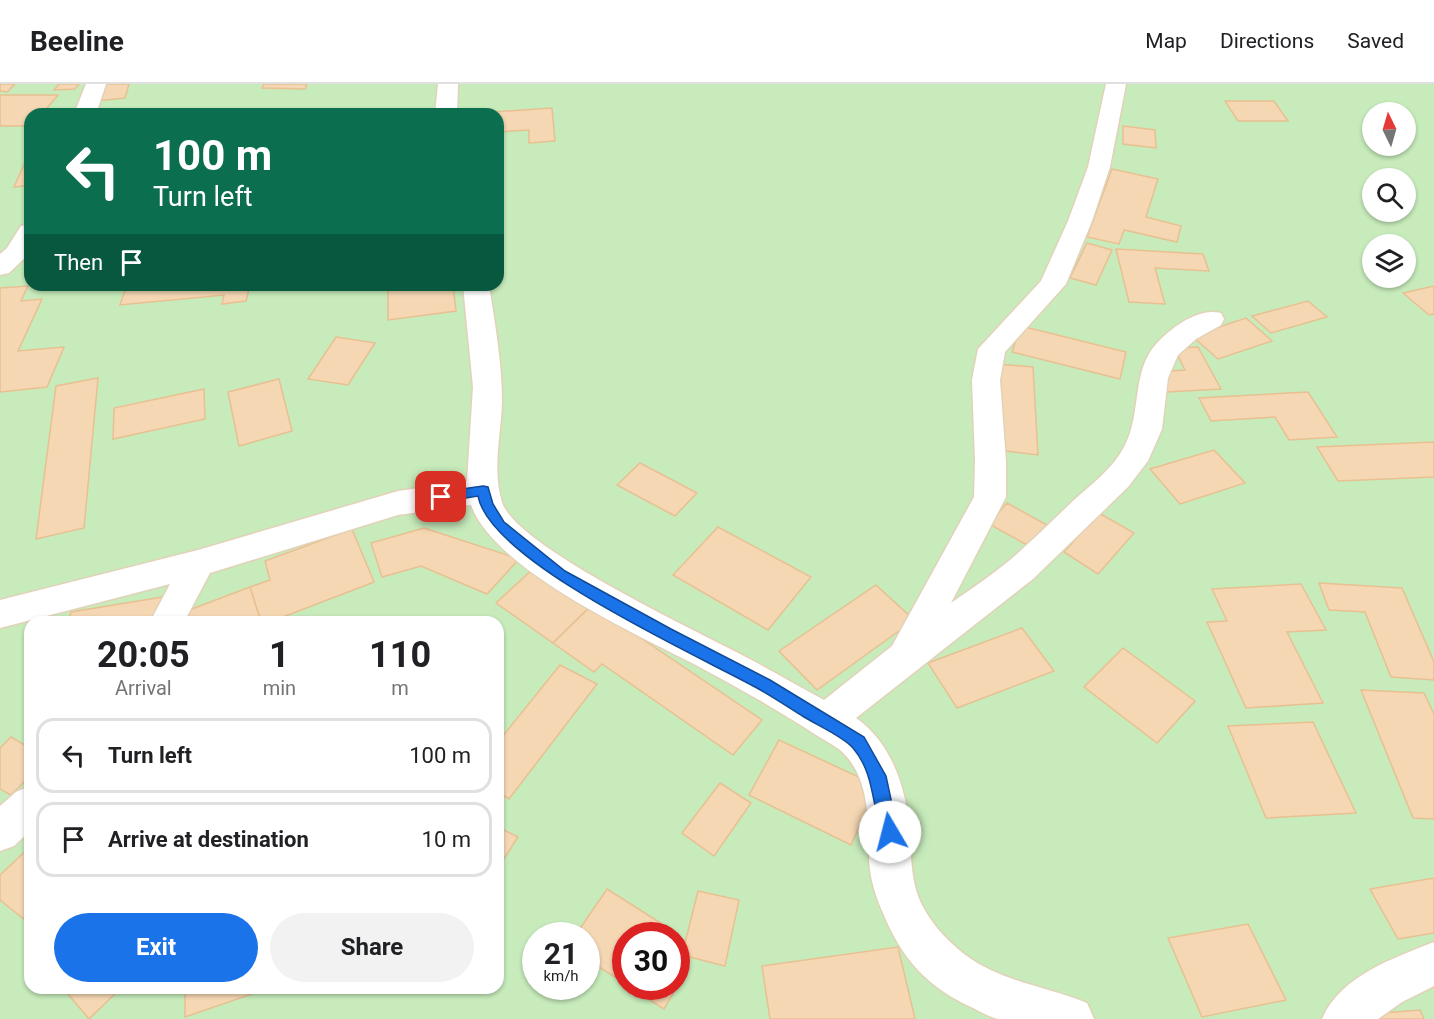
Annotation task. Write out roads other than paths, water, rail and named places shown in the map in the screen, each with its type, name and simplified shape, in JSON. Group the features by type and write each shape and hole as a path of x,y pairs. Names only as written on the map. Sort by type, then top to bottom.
{"street":[{"path":"87,108 96,84"},
{"path":"446,108 448,84"},
{"path":"904,657 990,497 992,475 987,387 989,356 992,349 1053,284 1080,221 1099,167 1116,84"},
{"path":"0,267 18,253 24,242"},
{"path":"477,291 487,388 483,491 486,505 500,525 560,575 666,634 764,684 858,742 878,776 890,832 890,858 898,899 905,918 920,941 939,963 994,996 1071,1019"},
{"path":"825,721 904,657 1021,570 1117,479 1137,453 1147,429 1154,378 1166,350 1186,333 1211,319"},
{"path":"0,614 198,563 398,503 483,491"},
{"path":"170,616 198,563"},
{"path":"0,832 24,810"},
{"path":"1345,1019 1364,999 1394,981 1434,964"}]}
